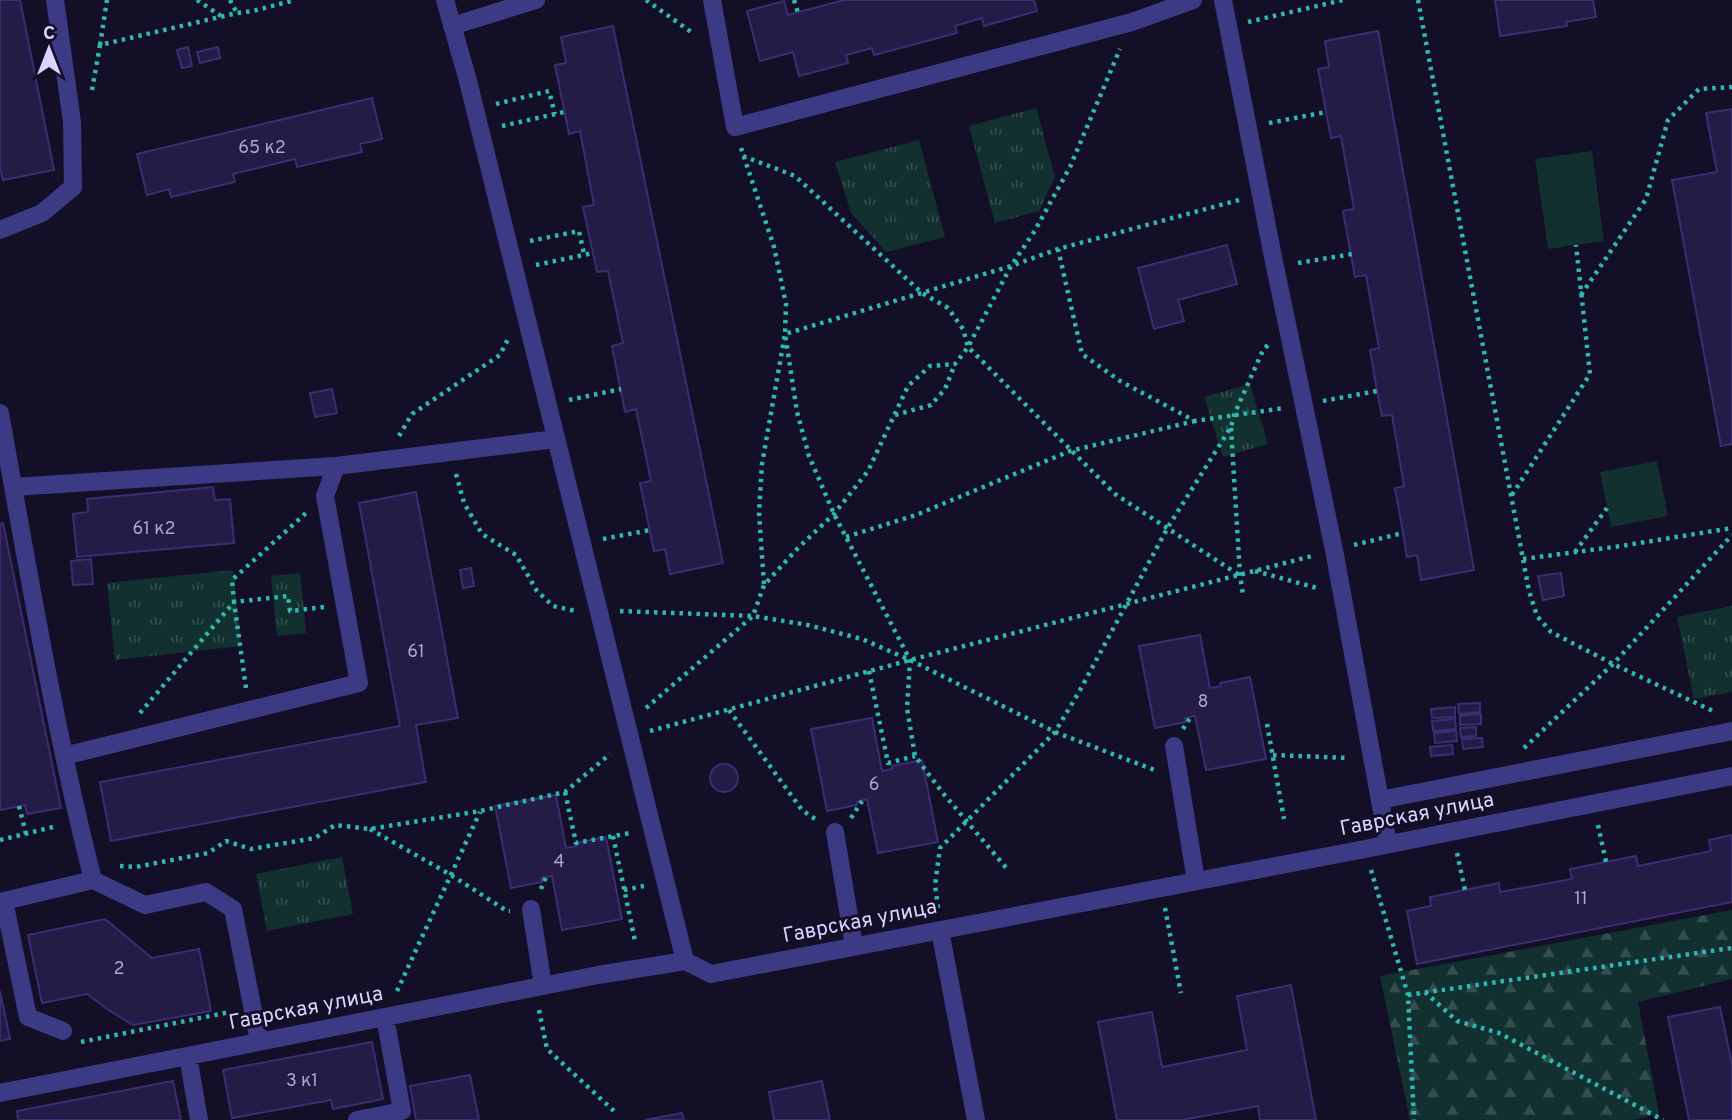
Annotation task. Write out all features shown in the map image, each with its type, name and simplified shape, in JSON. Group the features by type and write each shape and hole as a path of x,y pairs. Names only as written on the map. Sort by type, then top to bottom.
{"street":[{"path":"0,230 42,213 73,187 72,122 55,0"},
{"path":"445,0 481,131 685,961"},
{"path":"452,26 536,0"},
{"path":"712,0 735,127 1132,22 1157,6 1193,0"},
{"path":"1223,0 1260,194 1334,550 1388,844"},
{"path":"0,413 64,755 93,880"},
{"path":"13,487 336,466 556,439"},
{"path":"64,755 359,683 325,496 336,466"},
{"path":"1380,800 1732,731"},
{"path":"1174,746 1196,881"},
{"name":"Гаврская улица","path":"0,1093 543,986 685,961 711,974 1732,776"},
{"path":"835,832 854,946"},
{"path":"63,1031 28,1017 4,901 93,880 145,905 206,892 233,909 259,1041"},
{"path":"531,909 543,986"},
{"path":"940,930 976,1120"},
{"path":"357,1120 402,1116 385,1017"},
{"path":"188,1056 199,1120"}],"path":[{"path":"92,94 107,0"},
{"path":"197,0 221,16"},
{"path":"230,0 237,13"},
{"path":"100,45 295,0"},
{"path":"646,0 722,54"},
{"path":"794,0 798,13"},
{"path":"1230,26 1343,0"},
{"path":"1418,0 1529,591 1537,616 1551,632 1720,714"},
{"path":"895,415 931,405 945,389 955,364 968,347 1011,266 1034,232 1070,167 1132,22"},
{"path":"1581,295 1646,199 1668,120 1699,89 1732,87"},
{"path":"475,109 549,91 555,114"},
{"path":"481,131 564,112"},
{"path":"1248,127 1326,112"},
{"path":"735,127 774,247 786,304 785,334 762,464 759,513 764,585"},
{"path":"743,156 795,176 922,293 948,308 963,330 968,347 1115,494 1240,575"},
{"path":"785,334 1011,266 1058,249 1260,194"},
{"path":"509,246 579,231 584,254"},
{"path":"1511,496 1590,374 1576,245"},
{"path":"1058,249 1082,354 1120,381 1195,421"},
{"path":"514,269 593,253"},
{"path":"1275,267 1352,254"},
{"path":"385,461 412,414 500,355 524,307"},
{"path":"1243,595 1231,427 1263,350 1288,329"},
{"path":"785,334 797,412 809,456 834,514 910,660 907,708 915,756 1008,870"},
{"path":"115,865 135,867 208,853 226,841 251,849 314,838 335,825 370,829 480,811 565,792 753,616 764,585 834,514 868,471 908,386 930,366 955,364"},
{"path":"548,404 621,389"},
{"path":"846,537 916,515 1070,451 1195,421 1377,391"},
{"path":"935,885 940,848 1055,732 1168,527 1231,427"},
{"path":"450,453 464,503 482,534 516,555 537,591 552,606 582,612 598,610 753,616 808,625 862,639 1055,732 1179,779"},
{"path":"248,710 232,580 325,496"},
{"path":"1575,552 1607,508"},
{"path":"1523,559 1732,528"},
{"path":"582,544 650,530"},
{"path":"628,731 729,710 910,660 1403,533"},
{"path":"1520,751 1613,664 1732,535"},
{"path":"1254,571 1341,595"},
{"path":"140,713 234,602 288,596 290,611 345,605"},
{"path":"869,671 888,763 915,756"},
{"path":"729,710 802,810 835,832"},
{"path":"1267,724 1284,819"},
{"path":"1273,755 1373,759"},
{"path":"565,792 576,843 652,829"},
{"path":"1594,804 1605,862"},
{"path":"19,806 26,834"},
{"path":"385,1017 480,811"},
{"path":"0,840 78,821"},
{"path":"370,829 507,911 531,909"},
{"path":"1452,831 1465,890"},
{"path":"613,836 635,941"},
{"path":"1365,849 1408,995 1414,1120"},
{"path":"1165,907 1181,993"},
{"path":"1408,995 1732,947"},
{"path":"1424,992 1457,1021 1499,1033 1662,1120"},
{"path":"79,1043 253,1008"},
{"path":"539,1008 547,1049 615,1112"}],"green space":[{"path":"1036,108 1055,177 1039,211 995,223 969,126"},
{"path":"919,140 945,237 886,252 851,213 835,162"},
{"path":"1592,151 1604,241 1548,249 1535,159"},
{"path":"1250,384 1268,444 1223,457 1204,397"},
{"path":"1657,461 1668,516 1611,527 1600,472"},
{"path":"233,570 241,646 115,660 107,583"},
{"path":"300,573 306,633 277,636 271,576"},
{"path":"1732,606 1732,692 1694,699 1677,617"},
{"path":"342,857 353,914 267,931 256,874"},
{"path":"1732,910 1732,979 1638,1002 1659,1114 1632,1120 1410,1120 1380,976"}],"building":[{"path":"0,0 20,0 54,170 3,180 0,167"},
{"path":"844,0 1034,0 1037,11 984,26 982,18 955,26 957,33 874,55 872,48 846,55 848,63 799,76 793,52 760,61 747,11 784,1 788,15"},
{"path":"1495,0 1593,0 1596,17 1566,22 1567,26 1500,36"},
{"path":"613,26 723,563 670,574 665,549 654,551 640,483 651,481 636,409 625,412 612,346 623,343 608,271 597,272 583,207 594,205 580,131 569,134 555,65 566,63 561,37"},
{"path":"1378,31 1474,570 1421,580 1417,555 1407,557 1395,488 1404,486 1392,415 1382,416 1377,391 1370,350 1379,348 1366,275 1355,277 1343,211 1354,209 1341,136 1331,138 1318,69 1329,67 1325,41"},
{"path":"188,47 192,66 182,68 177,50"},
{"path":"218,47 220,58 200,63 197,52"},
{"path":"372,98 382,139 360,144 362,152 297,167 295,159 233,174 235,182 171,197 169,189 147,195 137,154"},
{"path":"1732,109 1732,444 1721,446 1672,180 1717,172 1706,113"},
{"path":"1227,245 1237,284 1178,300 1184,321 1154,329 1138,268"},
{"path":"332,389 337,413 315,417 310,393"},
{"path":"213,487 215,500 230,499 234,543 77,557 73,514 88,512 87,499"},
{"path":"416,492 458,718 416,725 426,782 111,841 100,782 400,726 359,503"},
{"path":"3,523 61,808 27,814 25,805 0,810 0,524"},
{"path":"91,559 93,584 73,585 71,561"},
{"path":"471,568 474,586 463,588 460,570"},
{"path":"1561,573 1564,596 1543,600 1538,576"},
{"path":"1200,635 1210,688 1221,686 1220,683 1250,677 1266,759 1206,770 1195,716 1185,718 1186,722 1155,728 1139,646"},
{"path":"1480,703 1480,712 1459,714 1458,704"},
{"path":"1455,707 1455,717 1432,718 1431,709"},
{"path":"1481,714 1481,724 1460,725 1460,716"},
{"path":"872,718 882,771 892,769 892,766 922,760 938,842 878,853 867,799 857,802 857,805 827,811 811,729"},
{"path":"1455,719 1456,729 1433,731 1432,721"},
{"path":"1476,727 1476,736 1461,737 1460,728"},
{"path":"1456,731 1457,741 1435,743 1434,733"},
{"path":"1482,738 1483,747 1463,749 1462,739"},
{"path":"1452,745 1453,754 1431,756 1430,747"},
{"path":"724,764 734,768 738,778 734,788 724,792 714,788 710,778 714,768"},
{"path":"556,795 566,848 577,846 576,843 606,837 622,919 562,930 552,876 541,878 542,882 511,888 495,806"},
{"path":"1732,835 1732,902 1417,964 1407,911 1431,906 1430,897 1499,883 1500,892 1572,879 1570,869 1636,856 1638,866 1711,851 1709,840"},
{"path":"105,919 152,958 199,949 211,1011 133,1025 87,994 42,1003 28,935"},
{"path":"1291,985 1316,1120 1260,1120 1258,1106 1182,1120 1117,1120 1098,1022 1152,1012 1162,1067 1247,1050 1237,996"},
{"path":"0,991 10,1039 0,1041"},
{"path":"1720,1007 1732,1065 1732,1120 1689,1120 1668,1017"},
{"path":"372,1042 383,1099 333,1109 331,1100 232,1118 223,1070"},
{"path":"470,1075 479,1120 416,1120 410,1086"},
{"path":"173,1081 181,1120 18,1120 17,1111"},
{"path":"822,1081 830,1120 774,1120 769,1092"},
{"path":"682,1113 684,1120 645,1120"}]}
